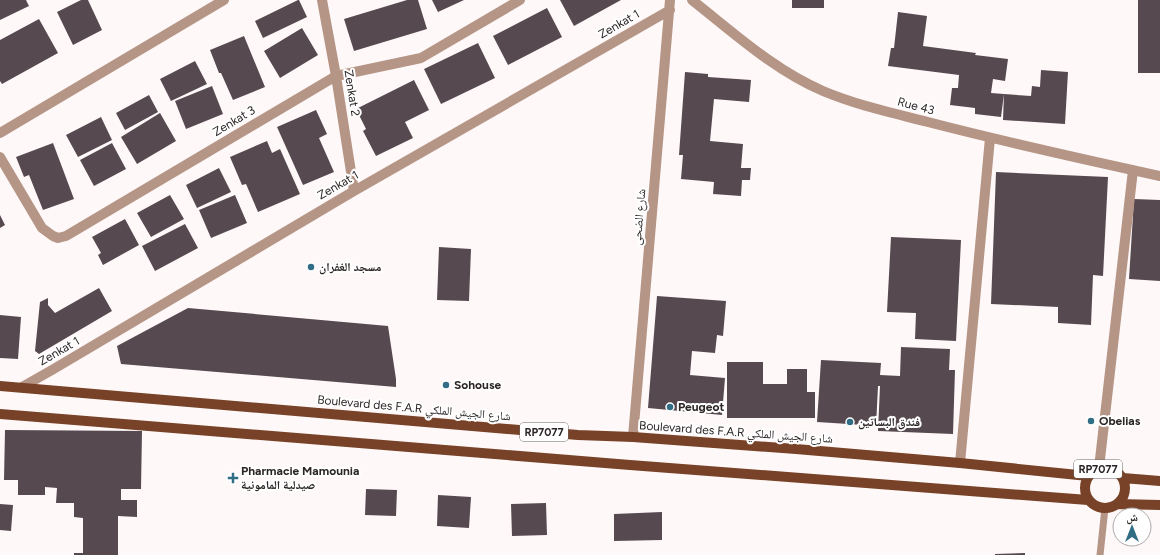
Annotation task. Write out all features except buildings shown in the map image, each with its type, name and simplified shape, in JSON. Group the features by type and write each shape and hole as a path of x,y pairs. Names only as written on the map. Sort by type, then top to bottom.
{"main road":[{"name":"Boulevard des F.A.R شارع الجيش الملكي","path":"0,386 578,436 633,437 811,450 1088,476"},
{"name":"RP7077","path":"0,414 1088,500"},
{"name":"RP7077","path":"1105,508 1098,508 1092,505 1085,494 1085,481 1093,471 1099,468 1106,467 1113,469 1123,478 1125,492 1123,499 1118,504"},
{"name":"RP7077","path":"1123,478 1160,481"},
{"path":"1105,508 1118,504 1160,505"}],"street":[{"path":"0,133 224,0"},
{"name":"Zenkat 2","path":"322,0 354,190"},
{"name":"Zenkat 3","path":"0,157 42,228 58,238 66,236 336,76 421,58 520,0"},
{"name":"Rue 43","path":"692,0 773,63 823,91 875,108 990,138 1160,176"},
{"name":"Zenkat 1","path":"22,387 670,5"},
{"name":"شارع الضحى","path":"633,437 670,5"},
{"path":"960,463 990,138"},
{"path":"1099,468 1132,170"}],"lane":[{"path":"1100,555 1105,508"}],"place":[{"name":"مسجد الغفران","path":"311,267"},
{"name":"Sohouse","path":"446,385"},
{"name":"Peugeot","path":"670,407"},
{"name":"Obelias","path":"1091,421"},
{"name":"فندق البساتين","path":"850,422"},
{"name":"Pharmacie Mamounia صيدلية المامونية","path":"233,478"}]}
